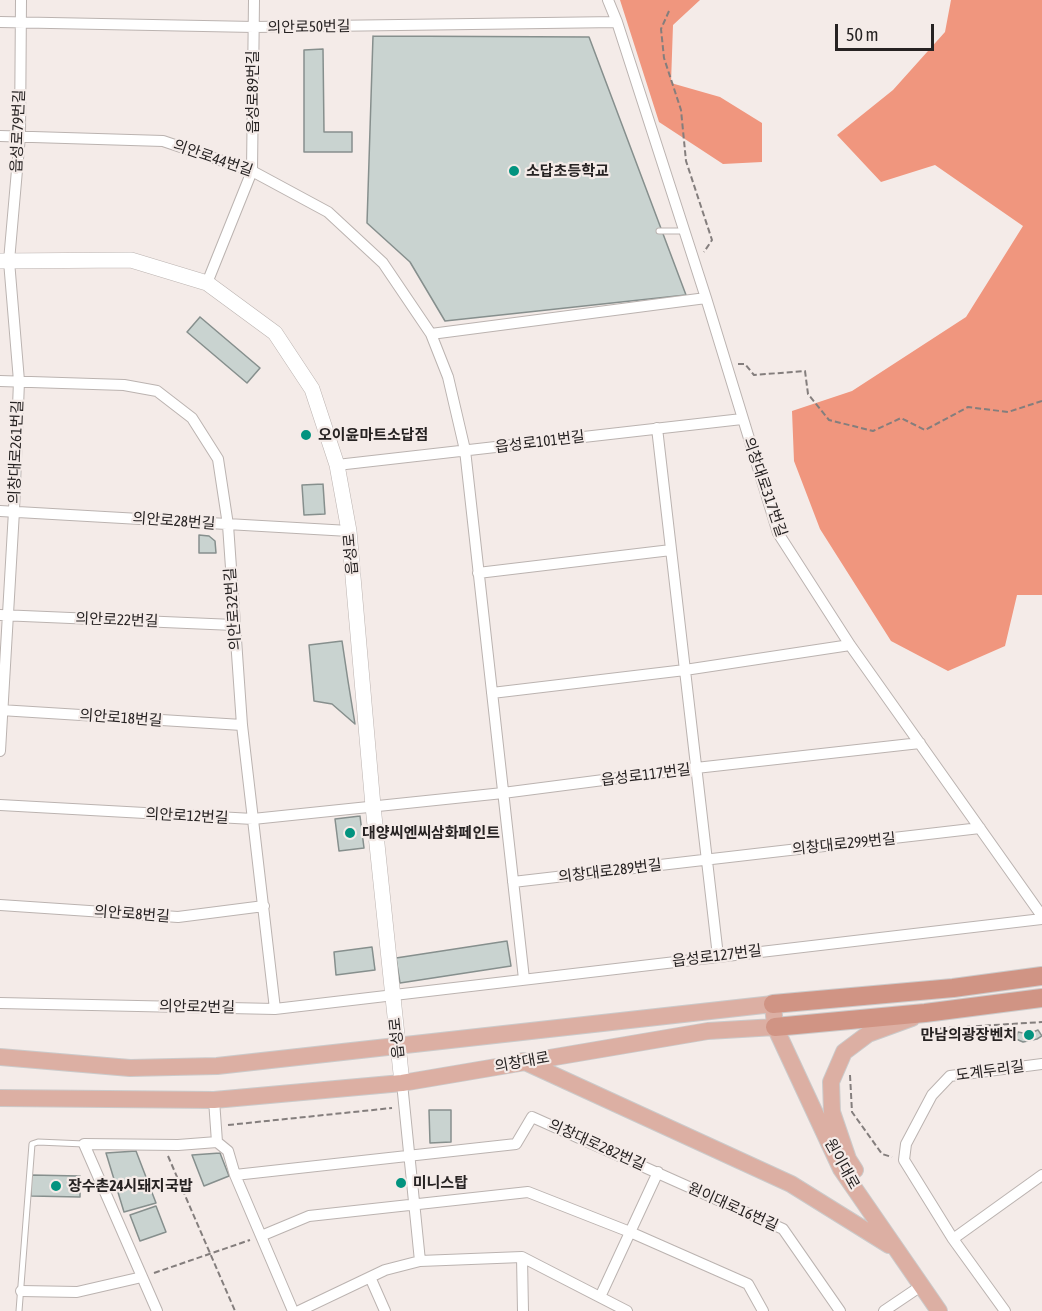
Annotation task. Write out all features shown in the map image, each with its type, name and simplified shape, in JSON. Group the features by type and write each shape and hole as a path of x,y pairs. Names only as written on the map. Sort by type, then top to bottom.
{"highway":[{"name":"의창대로","path":"773,1004 953,988 1042,976"},
{"name":"의창대로","path":"775,1026 923,1021 1042,998"}],"main road":[{"name":"읍성로","path":"4,261 131,260 207,283 275,333 312,388 337,465 349,531 373,806 402,1083"},
{"name":"원이대로","path":"773,1004 775,1026 841,1169 939,1311"},
{"name":"의창대로","path":"0,1057 130,1068 217,1065 773,1004"},
{"path":"897,1250 848,1159 832,1112 831,1082 844,1052 868,1034 923,1021"},
{"name":"의창대로","path":"0,1098 214,1100 402,1083 708,1031 775,1026"},
{"path":"523,1061 791,1184 897,1250"}],"street":[{"name":"읍성로79번길","path":"4,261 20,136 21,0"},
{"name":"읍성로89번길","path":"207,283 252,171 254,0"},
{"name":"의창대로317번길","path":"608,0 695,263 778,533 850,645 1042,917"},
{"name":"의안로50번길","path":"0,22 254,27 617,22"},
{"name":"의안로44번길","path":"0,136 163,141 252,171 328,212 383,262 431,334 448,377 465,450"},
{"name":"의창대로261번길","path":"0,751 4,615 14,512 18,381 4,261"},
{"path":"431,334 706,298"},
{"name":"의안로32번길","path":"0,381 124,385 157,391 192,418 218,459 228,525 242,726 275,1009"},
{"name":"읍성로101번길","path":"337,465 742,418"},
{"path":"657,428 718,956"},
{"path":"465,450 524,979"},
{"name":"의안로28번길","path":"0,511 349,531"},
{"path":"478,573 671,550"},
{"name":"의안로22번길","path":"4,615 234,625"},
{"path":"492,693 685,670 850,645"},
{"name":"의안로18번길","path":"1,710 242,726"},
{"name":"읍성로117번길","path":"373,806 503,793 696,768 920,743"},
{"name":"의안로12번길","path":"0,805 253,819 373,806"},
{"name":"의창대로299번길","path":"707,859 980,828"},
{"name":"의창대로289번길","path":"513,882 707,859"},
{"name":"의안로8번길","path":"0,905 178,917 264,906"},
{"name":"읍성로127번길","path":"392,994 1042,917"},
{"name":"의안로2번길","path":"0,1003 275,1009 392,994"},
{"name":"도계두리길","path":"904,1160 906,1143 932,1095 950,1076 1042,1064"},
{"path":"402,1083 420,1261"},
{"path":"214,1100 217,1142"},
{"name":"의창대로282번길","path":"235,1175 516,1144 532,1117 657,1172"},
{"path":"157,1311 84,1144 178,1146 217,1142 228,1151 235,1175 293,1311"},
{"path":"904,1160 953,1239 1005,1311"},
{"path":"600,1297 657,1172"},
{"name":"원이대로16번길","path":"657,1172 783,1229 840,1311"},
{"path":"953,1239 1042,1175"},
{"path":"261,1236 309,1216 528,1192 630,1232 748,1284 763,1311"},
{"path":"522,1257 523,1311"},
{"path":"299,1311 385,1270 420,1261 522,1257 627,1311"},
{"path":"21,1291 77,1292 142,1277"},
{"path":"370,1277 385,1311"},
{"path":"884,1311 921,1286"}],"lane":[{"path":"660,231 684,231"},
{"path":"19,1311 32,1144 38,1142 84,1144"}],"path":[{"path":"669,11 661,29 664,58 681,110 686,161 712,240 695,263"},
{"path":"726,364 745,364 754,375 804,371 808,394 829,420 873,431 901,418 925,430 968,407 1008,412 1042,401"},
{"path":"923,1021 1042,1022"},
{"path":"839,1063 850,1072 852,1112 882,1154 904,1160"},
{"path":"216,1127 396,1108"},
{"path":"163,1145 235,1311"},
{"path":"142,1277 261,1236"}],"shaded area":[{"path":"620,0 700,0 673,25 671,83 720,97 762,123 762,162 723,164 659,122"},
{"path":"951,0 1042,0 1042,595 1017,595 1005,646 948,671 891,641 820,529 794,461 792,411 852,391 966,317 1023,226 935,165 881,182 837,135 893,90 945,32"}],"building":[{"path":"373,36 589,37 686,295 445,321 410,262 367,223"},
{"path":"323,49 324,132 352,132 352,152 304,152 304,50"},
{"path":"200,317 260,368 247,383 187,332"},
{"path":"323,484 325,514 304,515 302,485"},
{"path":"199,535 209,536 215,541 216,553 199,553"},
{"path":"342,641 355,724 332,704 314,701 309,645"},
{"name":"대양씨엔씨삼화페인트","path":"360,816 364,848 339,851 335,819"},
{"path":"507,941 511,966 400,983 396,958"},
{"path":"372,947 375,970 336,975 334,952"},
{"name":"만남의광장벤치","path":"1038,1030 1042,1036 1037,1039 1023,1042 1016,1039 1018,1032 1028,1034"},
{"path":"429,1110 451,1110 451,1142 430,1143"},
{"path":"136,1151 156,1203 124,1212 106,1153"},
{"path":"220,1153 229,1176 204,1186 192,1155"},
{"name":"장수촌24시돼지국밥","path":"31,1175 80,1176 80,1197 31,1196"},
{"path":"156,1206 166,1232 140,1241 130,1215"}],"place":[{"name":"소답초등학교","path":"514,171"},
{"name":"오이윤마트소답점","path":"306,435"},
{"name":"대양씨엔씨삼화페인트","path":"350,833"},
{"name":"만남의광장벤치","path":"1029,1035"},
{"name":"미니스탑","path":"401,1183"},
{"name":"장수촌24시돼지국밥","path":"56,1186"}]}
